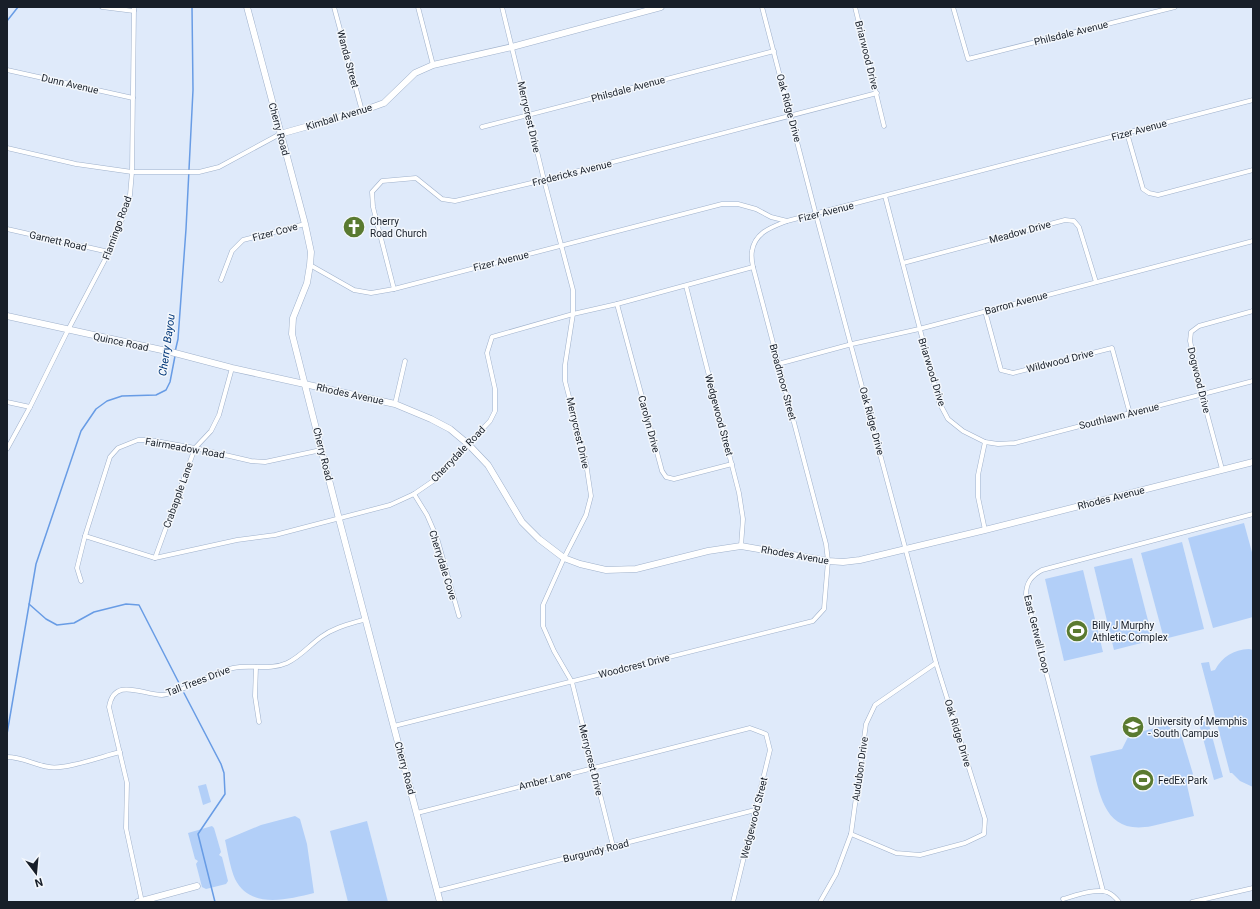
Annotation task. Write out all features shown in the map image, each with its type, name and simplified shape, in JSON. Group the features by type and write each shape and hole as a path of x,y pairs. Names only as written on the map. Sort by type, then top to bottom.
{"main road":[{"name":"Cherry Road","path":"247,7 305,224 311,252 307,283 293,318 292,334 440,902"},
{"name":"Kimball Avenue","path":"280,134 362,112 384,103 415,73 433,65 661,7"},
{"name":"Quince Road","path":"7,316 171,352 232,368 305,384"},
{"name":"Rhodes Avenue","path":"305,384 395,404 431,419 450,429 468,444 488,465 522,522 539,540 564,558 580,564 606,570 636,570 708,551 741,546 828,562 860,560 1253,462"},
{"path":"141,902 197,886"}],"street":[{"path":"102,7 134,9"},
{"name":"Wanda Street","path":"334,7 362,112"},
{"path":"418,7 433,65"},
{"name":"Merrycrest Drive","path":"502,7 544,180 573,290 573,314 565,365 566,381 586,463 591,496 586,515 564,558 543,605 543,626 554,651 572,682 613,846"},
{"name":"Oak Ridge Drive","path":"762,7 936,663 985,819 984,834 965,843 920,855 896,853 851,834"},
{"name":"Briarwood Drive","path":"855,7 884,126"},
{"name":"Philsdale Avenue","path":"953,7 968,59 1175,7"},
{"name":"Flamingo Road","path":"7,449 109,252 127,207 132,172 134,9"},
{"name":"Philsdale Avenue","path":"482,127 774,51"},
{"name":"Dunn Avenue","path":"7,70 133,98"},
{"name":"Fredericks Avenue","path":"394,289 373,208 372,192 382,182 416,178 442,199 455,201 544,180 877,93"},
{"name":"Fizer Avenue","path":"310,265 354,290 371,293 394,289 722,204 738,204 756,209 771,217 787,221 1253,100"},
{"path":"1127,133 1143,189 1149,194 1158,195 1253,170"},
{"name":"Kimball Avenue","path":"7,148 76,164 132,172 199,172 218,167 280,134"},
{"name":"Briarwood Drive","path":"885,196 939,402 948,418 963,431 985,442"},
{"name":"Meadow Drive","path":"903,263 1065,220 1074,221 1079,227 1096,282"},
{"name":"Broadmoor Street","path":"787,221 770,227 756,240 752,251 753,267 826,544 828,562"},
{"name":"Fizer Cove","path":"221,280 232,251 243,240 305,224"},
{"name":"Garnett Road","path":"7,229 109,252"},
{"name":"Barron Avenue","path":"778,364 852,344 919,329 1253,241"},
{"name":"Cherrydale Road","path":"85,536 155,558 237,540 275,535 390,505 414,494 433,481 490,421 495,411 495,389 487,353 492,337 573,314 686,286 753,267"},
{"name":"Wedgewood Street","path":"686,286 739,493 743,519 741,546"},
{"name":"Carolyn Drive","path":"617,304 662,471 666,477 674,479 732,464"},
{"name":"Wildwood Drive","path":"985,311 1001,370 1013,373 1112,348 1130,414"},
{"name":"Dogwood Drive","path":"1222,469 1202,395 1190,341 1191,332 1199,326 1253,311"},
{"name":"Rhodes Avenue","path":"395,404 405,361"},
{"name":"Crabapple Lane","path":"155,558 195,448 211,432 219,415 232,368"},
{"name":"Southlawn Avenue","path":"985,442 998,444 1015,443 1253,381"},
{"path":"7,402 30,407"},
{"name":"Fairmeadow Road","path":"81,581 77,568 85,536 110,457 118,448 138,440 150,440 195,448 251,461 265,462 321,450"},
{"path":"985,442 978,475 978,496 985,530"},
{"name":"Cherrydale Cove","path":"414,494 427,515 437,538 458,616"},
{"name":"East Getwell Loop","path":"1103,891 1028,602 1026,588 1033,576 1042,570 1253,514"},
{"name":"Woodcrest Drive","path":"394,726 813,621 824,609 828,562"},
{"name":"Tall Trees Drive","path":"120,752 109,707 110,699 114,693 123,689 164,695 234,667 271,667 287,663 336,628 366,619"},
{"name":"Audubon Drive","path":"820,902 836,874 851,834 866,724 875,705 936,663"},
{"path":"256,667 255,696 259,722"},
{"name":"Amber Lane","path":"417,813 750,728 766,734"},
{"name":"Wedgewood Street","path":"733,902 770,750 766,734"},
{"path":"7,757 32,762 50,768 68,766 120,752 127,783 126,828 141,902"},
{"name":"Burgundy Road","path":"437,891 755,810"},
{"path":"1192,902 1253,888"},
{"path":"1063,899 1085,893 1103,891 1114,896 1119,902"}],"shaded area":[{"path":"1244,523 1253,556 1253,617 1213,628 1188,538"},
{"path":"1182,542 1204,629 1164,639 1141,553"},
{"path":"1132,558 1153,640 1114,650 1094,567"},
{"path":"1083,570 1103,652 1064,661 1045,579"},
{"path":"1249,649 1253,650 1253,787 1240,781 1232,773 1230,773 1201,663 1209,662 1211,671 1215,670 1225,657 1233,652"},
{"path":"1208,721 1223,777 1214,780 1199,723"},
{"name":"FedEx Park","path":"1166,725 1181,734 1193,774 1187,785 1194,816 1152,826 1135,827 1123,824 1113,818 1106,808 1097,784 1090,756 1122,749 1129,735"},
{"path":"206,784 211,802 203,805 198,786"},
{"path":"295,816 300,819 307,844 314,893 281,900 270,900 250,895 242,889 235,879 230,865 225,840 261,825"},
{"path":"367,821 388,902 348,902 330,831"},
{"path":"212,826 214,828 221,852 219,855 222,857 228,881 226,884 206,889 202,887 196,864 198,861 195,859 188,833"}],"waterway":[{"path":"7,21 18,7"},
{"name":"Cherry Bayou","path":"175,352 178,339 186,229 193,90 192,7"},
{"name":"Cherry Bayou","path":"7,734 36,564 81,431 96,409 107,401 122,396 156,395 166,390 170,382 175,356"},
{"path":"29,604 46,619 57,625 74,623 94,612 126,604 139,605 180,685"},
{"path":"184,693 221,764 224,773 225,794 198,834 215,902"}],"place":[{"name":"Cherry Road Church","path":"354,227"},
{"name":"Billy J Murphy Athletic Complex","path":"1077,631"},
{"name":"University of Memphis - South Campus","path":"1133,727"},
{"name":"FedEx Park","path":"1143,780"}]}
